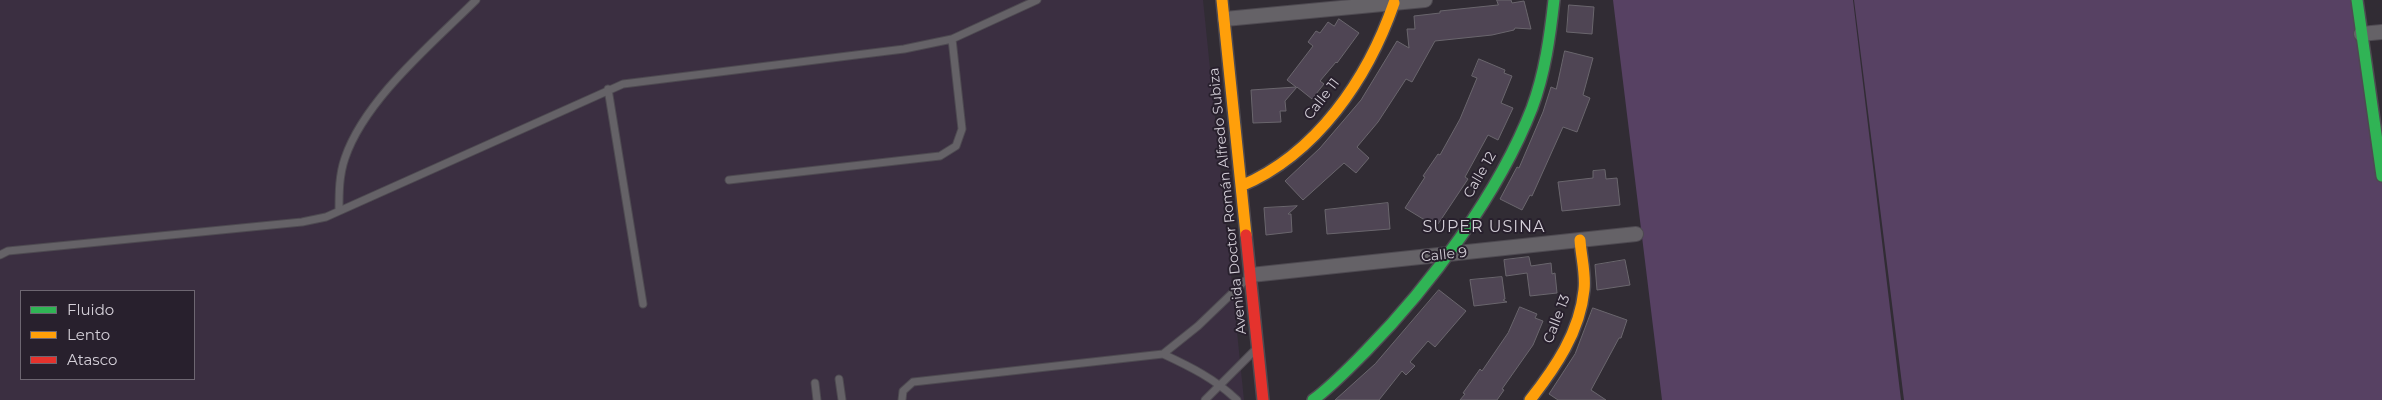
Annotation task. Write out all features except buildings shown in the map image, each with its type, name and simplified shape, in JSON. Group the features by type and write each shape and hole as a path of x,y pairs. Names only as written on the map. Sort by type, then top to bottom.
{"street":[{"name":"Avenida Doctor Román Alfredo Subiza","path":"1222,0 1264,400"},
{"path":"1225,19 1425,0"},
{"name":"Calle 12","path":"1312,400 1376,341 1447,254 1477,210 1514,147 1532,108 1544,68 1554,0"},
{"path":"2357,0 2382,176"},
{"name":"Calle 11","path":"1241,186 1276,169 1308,141 1334,112 1362,72 1378,43 1387,26 1394,2"},
{"path":"2362,34 2382,32"},
{"name":"Calle 9","path":"1251,275 1636,234"},
{"name":"Calle 13","path":"1530,400 1553,367 1578,315 1584,290 1580,240"}],"lane":[{"path":"338,211 339,187 345,158 355,136 379,100 476,0"},
{"path":"0,255 8,251 302,222 338,211 608,89 623,84 904,49 952,39 1037,0"},
{"path":"729,180 940,156 956,146 962,130 952,39"},
{"path":"608,89 643,304"},
{"path":"1163,354 1198,326 1251,275"},
{"path":"1204,400 1222,385 1258,347"},
{"path":"902,400 903,391 913,382 1163,354 1197,369 1222,385 1237,400"},
{"path":"839,378 842,400"},
{"path":"815,382 817,400"}],"shaded area":[{"path":"0,0 1203,0 1244,400 0,400"},
{"path":"1613,0 1853,0 1901,400 1662,400"},
{"path":"1854,0 2357,0 2382,176 2382,400 1904,400"}],"traffic: fast":[{"path":"1313,400 1334,383 1366,351 1414,298 1461,237 1482,205 1518,140 1537,95 1549,41 1554,0"},
{"path":"2357,0 2382,176"}],"traffic: slow":[{"path":"1222,0 1246,235"},
{"path":"1241,186 1268,172 1293,154 1316,134 1336,111 1370,59 1394,3"},
{"path":"1530,400 1565,349 1582,305 1584,271 1580,240"}],"traffic: jam":[{"path":"1246,235 1263,400"}],"district":[{"name":"SUPER USINA","path":"1484,227"}]}
